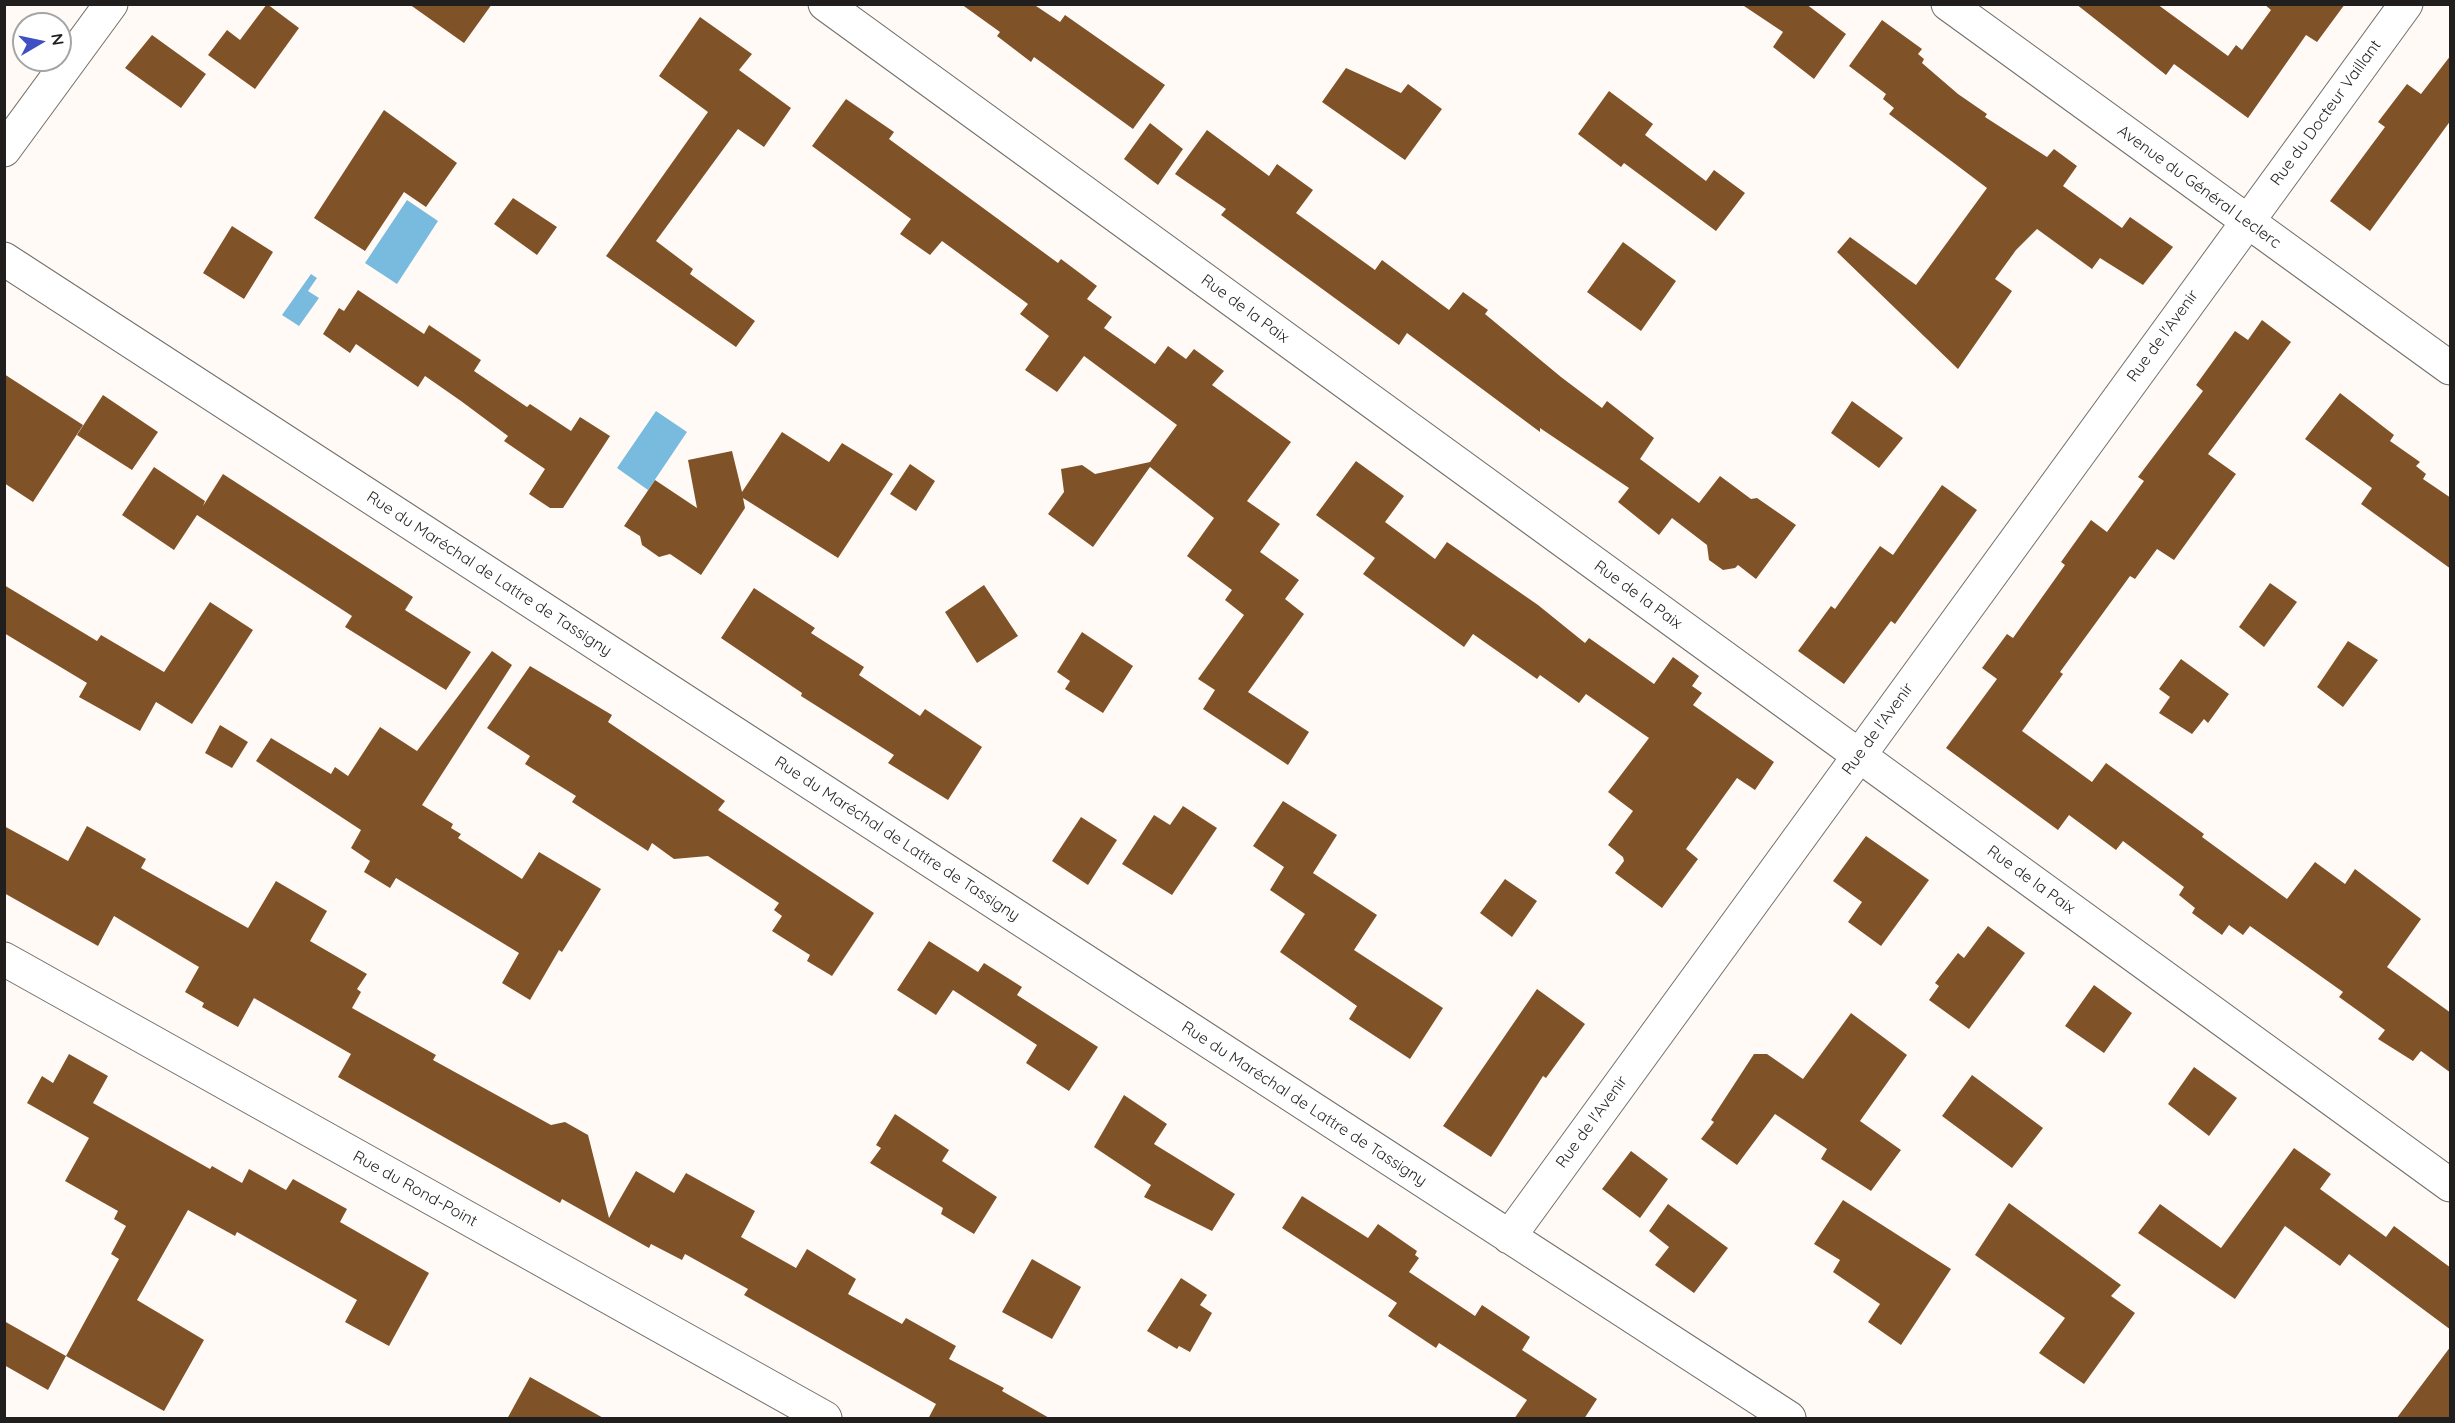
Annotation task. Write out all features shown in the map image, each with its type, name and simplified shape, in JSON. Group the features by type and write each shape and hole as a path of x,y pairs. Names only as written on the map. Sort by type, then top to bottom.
{"street":[{"path":"4,150 111,4"},
{"name":"Rue de la Paix","path":"825,4 2451,1185"},
{"name":"Avenue du Général Leclerc","path":"1948,4 2451,368"},
{"name":"Rue du Docteur Vaillant","path":"2246,221 2406,4"},
{"name":"Rue de l'Avenir","path":"1509,1237 2246,221"},
{"name":"Rue du Maréchal de Lattre de Tassigny","path":"4,259 1789,1419"},
{"name":"Rue du Rond-Point","path":"4,959 825,1419"}],"water":[{"path":"407,200 438,221 397,284 365,263"},
{"path":"311,274 317,278 308,291 319,298 299,326 282,315"},
{"path":"656,411 687,432 648,490 617,468"}],"building":[{"path":"267,4 299,28 255,89 208,55 227,30 240,40"},
{"path":"409,4 492,4 464,43"},
{"path":"961,4 1033,4 1060,22 1065,15 1165,85 1133,129 1034,57 1031,62 997,36 1000,32"},
{"path":"1741,4 1806,4 1846,34 1814,79 1773,47 1783,32"},
{"path":"2076,4 2157,4 2228,56 2236,45 2242,50 2271,10 2264,4 2345,4 2317,42 2306,35 2248,118 2174,64 2166,75"},
{"path":"700,17 752,54 739,70 791,108 764,147 738,129 656,241 693,269 690,274 755,321 736,347 606,256 708,112 659,76"},
{"path":"1882,20 1922,49 1918,54 1924,59 1922,63 1958,94 1987,114 1985,117 2047,157 2054,149 2077,166 2063,186 2122,228 2130,217 2173,247 2143,285 2100,258 2092,269 2037,229 2016,250 1995,279 2012,291 1958,369 1837,252 1850,237 1916,285 1987,188 1889,114 1894,108 1883,99 1886,94 1849,66"},
{"path":"152,35 206,74 181,108 125,68"},
{"path":"2451,55 2451,120 2370,231 2330,201 2385,127 2378,122 2407,84 2421,94"},
{"path":"1346,68 1401,93 1408,84 1442,109 1405,160 1322,102"},
{"path":"1609,91 1653,124 1645,135 1706,181 1714,170 1745,193 1716,231 1624,163 1621,167 1578,134"},
{"path":"846,99 894,132 889,139 1058,263 1061,259 1097,286 1087,299 1112,317 1104,328 1155,364 1168,346 1186,359 1194,349 1224,371 1212,385 1291,442 1247,501 1280,524 1260,552 1299,580 1285,599 1304,614 1248,692 1309,732 1288,765 1203,709 1215,690 1198,679 1244,615 1225,600 1232,590 1187,556 1214,518 1150,467 1093,547 1048,514 1064,492 1061,469 1082,465 1095,474 1150,462 1177,425 1084,356 1057,392 1025,370 1049,336 1020,314 1028,304 942,241 930,255 900,234 911,219 812,146"},
{"path":"384,110 457,163 426,207 404,192 365,251 314,218"},
{"path":"1150,123 1183,149 1158,185 1124,159"},
{"path":"1207,130 1269,176 1277,164 1313,190 1296,213 1375,270 1382,260 1449,310 1463,292 1488,310 1485,314 1561,377 1602,408 1607,401 1654,438 1640,459 1699,503 1720,476 1751,499 1757,498 1796,525 1756,579 1738,565 1735,568 1723,570 1709,560 1707,545 1672,518 1659,535 1618,502 1629,488 1540,428 1540,432 1407,333 1399,345 1221,215 1226,209 1175,174"},
{"path":"513,198 557,227 537,255 494,224"},
{"path":"232,226 273,252 244,299 203,273"},
{"path":"1623,242 1676,281 1641,331 1587,292"},
{"path":"358,290 424,334 429,325 481,360 474,371 527,407 530,404 571,431 580,417 610,436 563,508 550,508 529,494 545,469 504,441 508,436 461,401 425,376 418,387 356,344 350,353 323,334 339,308 344,311"},
{"path":"2262,320 2291,342 2208,454 2236,474 2174,560 2157,549 2135,579 2130,576 2060,672 2063,674 2022,731 2092,782 2106,763 2204,834 2202,837 2287,899 2315,862 2345,884 2355,869 2421,919 2387,967 2451,1013 2451,1073 2421,1051 2413,1061 2378,1039 2385,1030 2339,997 2343,992 2250,926 2243,935 2229,925 2222,935 2192,913 2195,908 2179,895 2184,887 2123,841 2116,850 2069,815 2058,830 1946,748 1997,679 1982,668 2007,634 2013,638 2065,565 2061,562 2091,520 2107,532 2144,481 2138,477 2203,391 2196,385 2235,331 2248,340"},
{"path":"4,374 83,425 33,502 4,483"},
{"path":"2340,393 2394,435 2390,441 2420,462 2416,466 2426,474 2423,479 2451,498 2451,569 2361,504 2372,488 2305,439"},
{"path":"103,395 158,432 132,470 77,435"},
{"path":"1852,401 1903,438 1879,468 1831,433"},
{"path":"782,432 829,462 842,443 893,474 838,558 743,498 745,508 701,575 670,554 659,557 642,545 640,536 624,526 655,480 697,508 688,460 732,451 742,492"},
{"path":"1356,461 1404,496 1385,522 1435,559 1447,542 1538,605 1585,643 1589,638 1654,684 1673,657 1699,676 1692,686 1702,693 1693,705 1774,762 1755,790 1737,778 1686,849 1698,859 1662,908 1615,873 1624,861 1623,857 1608,845 1633,811 1608,792 1649,738 1586,694 1579,703 1540,675 1537,679 1473,634 1464,647 1363,574 1375,558 1316,515"},
{"path":"910,464 935,481 916,511 890,494"},
{"path":"154,467 205,501 203,506 223,474 413,597 405,610 471,652 446,690 345,627 352,616 197,515 174,550 122,515"},
{"path":"1942,485 1977,510 1895,624 1891,621 1844,684 1798,651 1831,606 1835,609 1880,546 1893,555"},
{"path":"2270,583 2297,602 2264,647 2239,627"},
{"path":"4,585 97,641 101,635 164,672 210,602 253,630 192,724 156,702 140,731 79,697 87,683 4,633"},
{"path":"984,585 1018,636 977,663 945,612"},
{"path":"754,588 815,628 811,633 864,667 859,675 920,716 925,709 982,747 948,800 888,763 894,755 801,696 802,693 721,638"},
{"path":"1082,632 1133,666 1103,713 1065,689 1070,681 1057,672"},
{"path":"2348,641 2378,660 2343,707 2317,687"},
{"path":"492,651 512,665 422,805 453,824 451,828 461,834 458,838 522,879 539,852 601,889 562,952 559,950 530,1000 502,983 519,953 396,878 390,888 364,872 370,861 351,848 361,830 256,761 271,738 331,774 335,767 348,776 380,727 417,751"},
{"path":"2181,659 2229,694 2208,723 2204,719 2192,734 2159,713 2170,697 2159,689"},
{"path":"530,666 612,715 608,722 725,801 718,810 874,913 832,976 807,961 810,955 772,931 782,916 774,910 779,903 708,856 674,859 652,843 648,851 572,802 576,796 525,764 530,756 487,728"},
{"path":"220,725 248,742 232,768 205,753"},
{"path":"1283,801 1337,835 1313,873 1377,915 1354,950 1443,1008 1410,1059 1349,1019 1357,1006 1280,952 1305,914 1270,890 1284,867 1253,846"},
{"path":"1183,806 1217,828 1172,895 1122,864 1154,815 1170,825"},
{"path":"1081,817 1117,840 1088,885 1052,861"},
{"path":"4,826 68,861 87,826 146,859 141,868 248,928 276,881 327,911 310,941 367,974 357,989 361,992 352,1008 436,1055 433,1060 551,1125 565,1122 588,1135 609,1218 636,1171 674,1193 686,1173 755,1211 741,1237 796,1268 807,1249 856,1279 848,1294 902,1324 906,1318 956,1346 949,1359 1004,1388 1002,1391 1051,1419 928,1419 936,1404 744,1295 748,1289 685,1254 682,1260 651,1244 649,1248 562,1199 560,1203 338,1077 351,1054 254,998 238,1027 202,1007 204,1003 185,992 199,967 114,916 98,946 4,893"},
{"path":"1866,836 1929,880 1881,946 1848,922 1862,902 1833,881"},
{"path":"1505,879 1537,901 1512,937 1480,913"},
{"path":"1988,926 2025,953 1969,1029 1929,1000 1939,986 1935,983 1958,953 1964,958"},
{"path":"929,941 978,972 984,963 1022,987 1017,995 1098,1047 1069,1091 1026,1063 1037,1045 953,990 936,1015 897,990"},
{"path":"2094,985 2132,1013 2104,1053 2065,1026"},
{"path":"1537,989 1585,1024 1546,1078 1543,1076 1491,1157 1443,1126"},
{"path":"1851,1013 1907,1055 1860,1121 1901,1150 1871,1191 1821,1159 1827,1149 1775,1114 1737,1165 1701,1139 1714,1122 1711,1120 1754,1054 1767,1054 1803,1079"},
{"path":"69,1054 108,1076 93,1103 210,1169 212,1166 242,1183 249,1169 286,1190 293,1179 347,1209 340,1222 429,1273 389,1346 345,1322 357,1300 237,1232 235,1236 188,1210 137,1300 204,1340 164,1411 66,1356 119,1259 111,1254 126,1226 114,1219 118,1211 65,1181 89,1138 27,1103 42,1076 53,1083"},
{"path":"2194,1067 2237,1098 2209,1136 2168,1104"},
{"path":"1972,1075 2043,1128 2012,1168 1942,1116"},
{"path":"1124,1095 1167,1124 1154,1144 1235,1194 1212,1231 1144,1197 1151,1185 1094,1147"},
{"path":"895,1114 949,1150 942,1161 997,1197 974,1234 941,1214 943,1208 870,1163 881,1148 876,1145"},
{"path":"2294,1148 2331,1174 2320,1189 2386,1237 2394,1226 2451,1268 2451,1330 2349,1254 2340,1266 2285,1226 2235,1299 2138,1233 2160,1204 2221,1248"},
{"path":"1631,1151 1668,1179 1640,1218 1602,1189"},
{"path":"1302,1196 1368,1238 1378,1224 1417,1251 1415,1255 1419,1258 1409,1272 1475,1316 1482,1305 1530,1337 1522,1350 1597,1399 1584,1419 1514,1419 1527,1400 1439,1343 1436,1348 1388,1316 1397,1303 1282,1228"},
{"path":"1843,1200 1951,1269 1901,1345 1868,1322 1880,1304 1833,1272 1840,1260 1814,1244"},
{"path":"2009,1203 2121,1285 2111,1296 2135,1313 2084,1384 2039,1353 2065,1318 1975,1255"},
{"path":"1668,1204 1728,1248 1694,1293 1655,1265 1669,1247 1649,1231"},
{"path":"1032,1259 1081,1287 1052,1339 1002,1312"},
{"path":"1181,1278 1207,1295 1200,1305 1212,1313 1190,1352 1179,1346 1177,1349 1147,1331"},
{"path":"4,1321 66,1356 48,1390 4,1365"},
{"path":"2451,1346 2451,1419 2396,1419"},
{"path":"530,1377 605,1419 507,1419"}]}
